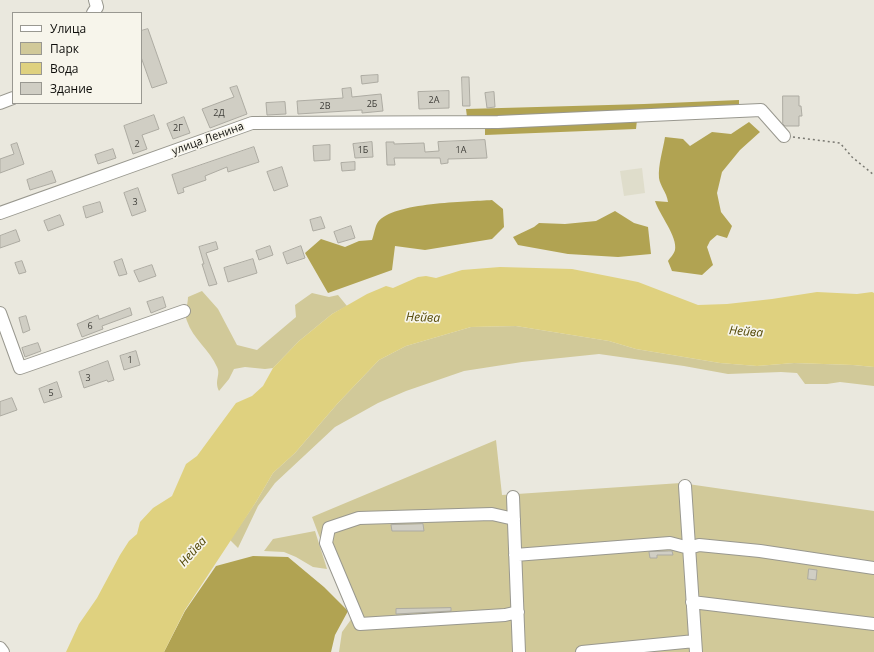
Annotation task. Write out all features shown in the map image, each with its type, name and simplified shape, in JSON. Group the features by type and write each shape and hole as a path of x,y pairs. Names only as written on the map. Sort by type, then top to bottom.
{"street":[{"path":"94,12 97,6 95,0"},
{"path":"0,103 12,98"},
{"name":"улица Ленина","path":"0,213 252,123 498,122 761,110 784,136"},
{"path":"0,313 3,333 20,368 184,311"},
{"path":"582,652 695,646 685,486"},
{"path":"513,497 519,652"},
{"path":"514,519 492,514 359,518 329,528 326,543 360,624 504,615 518,612"},
{"path":"515,556 670,542 689,548 699,546 760,551 874,568"},
{"path":"692,602 874,624"},
{"path":"0,648 3,652"}],"path":[{"path":"784,136 840,143 852,157 874,175"}],"shaded area":[{"path":"739,100 739,108 467,117 466,109 644,104"},
{"path":"637,120 636,129 485,135 485,127"},
{"path":"749,122 760,132 740,150 722,172 717,193 721,212 732,226 727,238 717,235 710,241 707,247 713,265 702,275 672,271 668,261 675,250 674,239 655,201 668,202 659,178 665,137 683,139 690,146 712,132 731,134"},
{"path":"642,168 645,193 624,196 620,171"},
{"path":"492,200 503,209 504,227 492,239 425,250 395,246 392,270 328,293 305,253 321,239 345,247 359,241 372,240 378,222 386,215 399,210 431,204"},
{"path":"615,211 634,223 648,227 651,254 618,257 568,254 518,245 513,237 539,223 565,224 596,221"},
{"path":"253,556 288,557 324,587 348,611 335,635 331,652 164,652 185,611 216,566"}],"green space":[{"path":"202,291 218,309 237,345 257,350 296,317 295,305 312,293 329,297 338,295 347,306 332,314 299,341 273,368 265,369 245,367 234,369 229,379 219,391 217,384 217,367 210,355 193,333 186,319 188,297"},
{"path":"516,326 609,341 636,349 720,363 757,366 794,363 874,367 874,386 840,382 827,384 805,384 797,373 781,372 728,374 599,354 522,362 464,371 406,391 378,403 335,427 275,483 258,506 238,548 230,540 256,502 273,473 295,453 338,403 379,360 406,346 471,327"},
{"path":"496,440 502,495 681,483 874,511 874,652 339,652 342,632 355,614 343,599 312,517"},
{"path":"315,531 327,569 313,567 284,552 264,551 273,539"}],"water":[{"name":"Нейва","path":"500,267 572,269 638,282 698,305 727,304 817,292 857,294 872,292 874,293 874,367 794,363 757,366 720,363 636,349 609,341 516,326 471,327 406,346 379,360 338,403 295,453 273,473 256,502 185,610 164,652 66,652 79,624 97,598 120,555 129,541 137,534 140,522 153,508 172,496 186,464 197,456 236,403 252,396 263,386 273,368 299,341 332,314 367,294 386,286 393,288 418,277 426,276 436,278 462,270"}],"building":[{"path":"148,29 167,83 152,88 142,60 142,31"},
{"path":"378,75 378,82 362,84 361,76"},
{"path":"462,77 469,77 470,106 463,106"},
{"path":"237,86 247,114 210,128 202,109 234,97 230,88"},
{"path":"351,88 352,97 381,94 383,111 362,113 362,110 298,114 297,101 343,98 342,89"},
{"path":"449,91 449,108 419,109 418,92"},
{"path":"494,92 495,107 487,108 485,93"},
{"path":"783,96 799,96 799,106 801,106 802,116 799,116 799,126 785,126 783,124"},
{"path":"285,102 286,114 267,115 266,103"},
{"path":"154,115 159,129 142,135 147,149 133,154 124,126"},
{"path":"184,117 190,133 173,139 167,124"},
{"path":"485,140 487,158 448,159 448,163 441,164 440,158 394,158 395,165 387,165 386,142 394,142 394,144 424,143 425,152 439,151 438,142"},
{"path":"372,142 373,157 355,158 353,144"},
{"path":"17,143 24,164 0,173 0,159 14,154 11,145"},
{"path":"330,145 330,160 314,161 313,146"},
{"path":"254,147 259,162 228,172 227,167 205,176 206,180 183,188 184,192 178,194 172,175"},
{"path":"113,149 116,158 98,164 95,155"},
{"path":"355,162 355,170 342,171 341,163"},
{"path":"282,167 288,186 274,191 267,172"},
{"path":"52,171 56,182 30,190 27,180"},
{"path":"138,188 146,211 132,216 124,193"},
{"path":"100,202 103,212 86,218 83,207"},
{"path":"60,215 64,225 48,231 44,221"},
{"path":"321,217 325,228 313,231 310,220"},
{"path":"351,226 355,238 338,243 334,232"},
{"path":"16,230 20,241 0,248 0,236"},
{"path":"216,242 218,249 206,253 217,284 209,286 202,264 204,264 199,247"},
{"path":"270,246 273,255 259,260 256,251"},
{"path":"301,246 305,258 287,264 283,253"},
{"path":"122,259 127,274 119,276 114,262"},
{"path":"253,259 257,273 228,282 224,268"},
{"path":"22,261 26,272 19,274 15,263"},
{"path":"152,265 156,276 139,282 134,271"},
{"path":"163,297 166,307 151,313 147,302"},
{"path":"130,308 132,315 102,326 103,329 82,337 77,324 98,315 99,319"},
{"path":"26,316 30,330 23,333 19,318"},
{"path":"38,343 41,351 25,357 22,348"},
{"path":"136,351 140,365 124,370 120,356"},
{"path":"108,361 114,380 108,382 107,380 84,388 79,372"},
{"path":"57,382 62,397 44,403 39,389"},
{"path":"12,398 17,410 0,416 0,402"},
{"path":"423,524 424,531 392,531 391,525"},
{"path":"672,551 673,555 657,555 657,558 650,558 649,552"},
{"path":"809,569 817,570 816,580 808,579"},
{"path":"451,608 451,611 396,614 396,609"}]}
